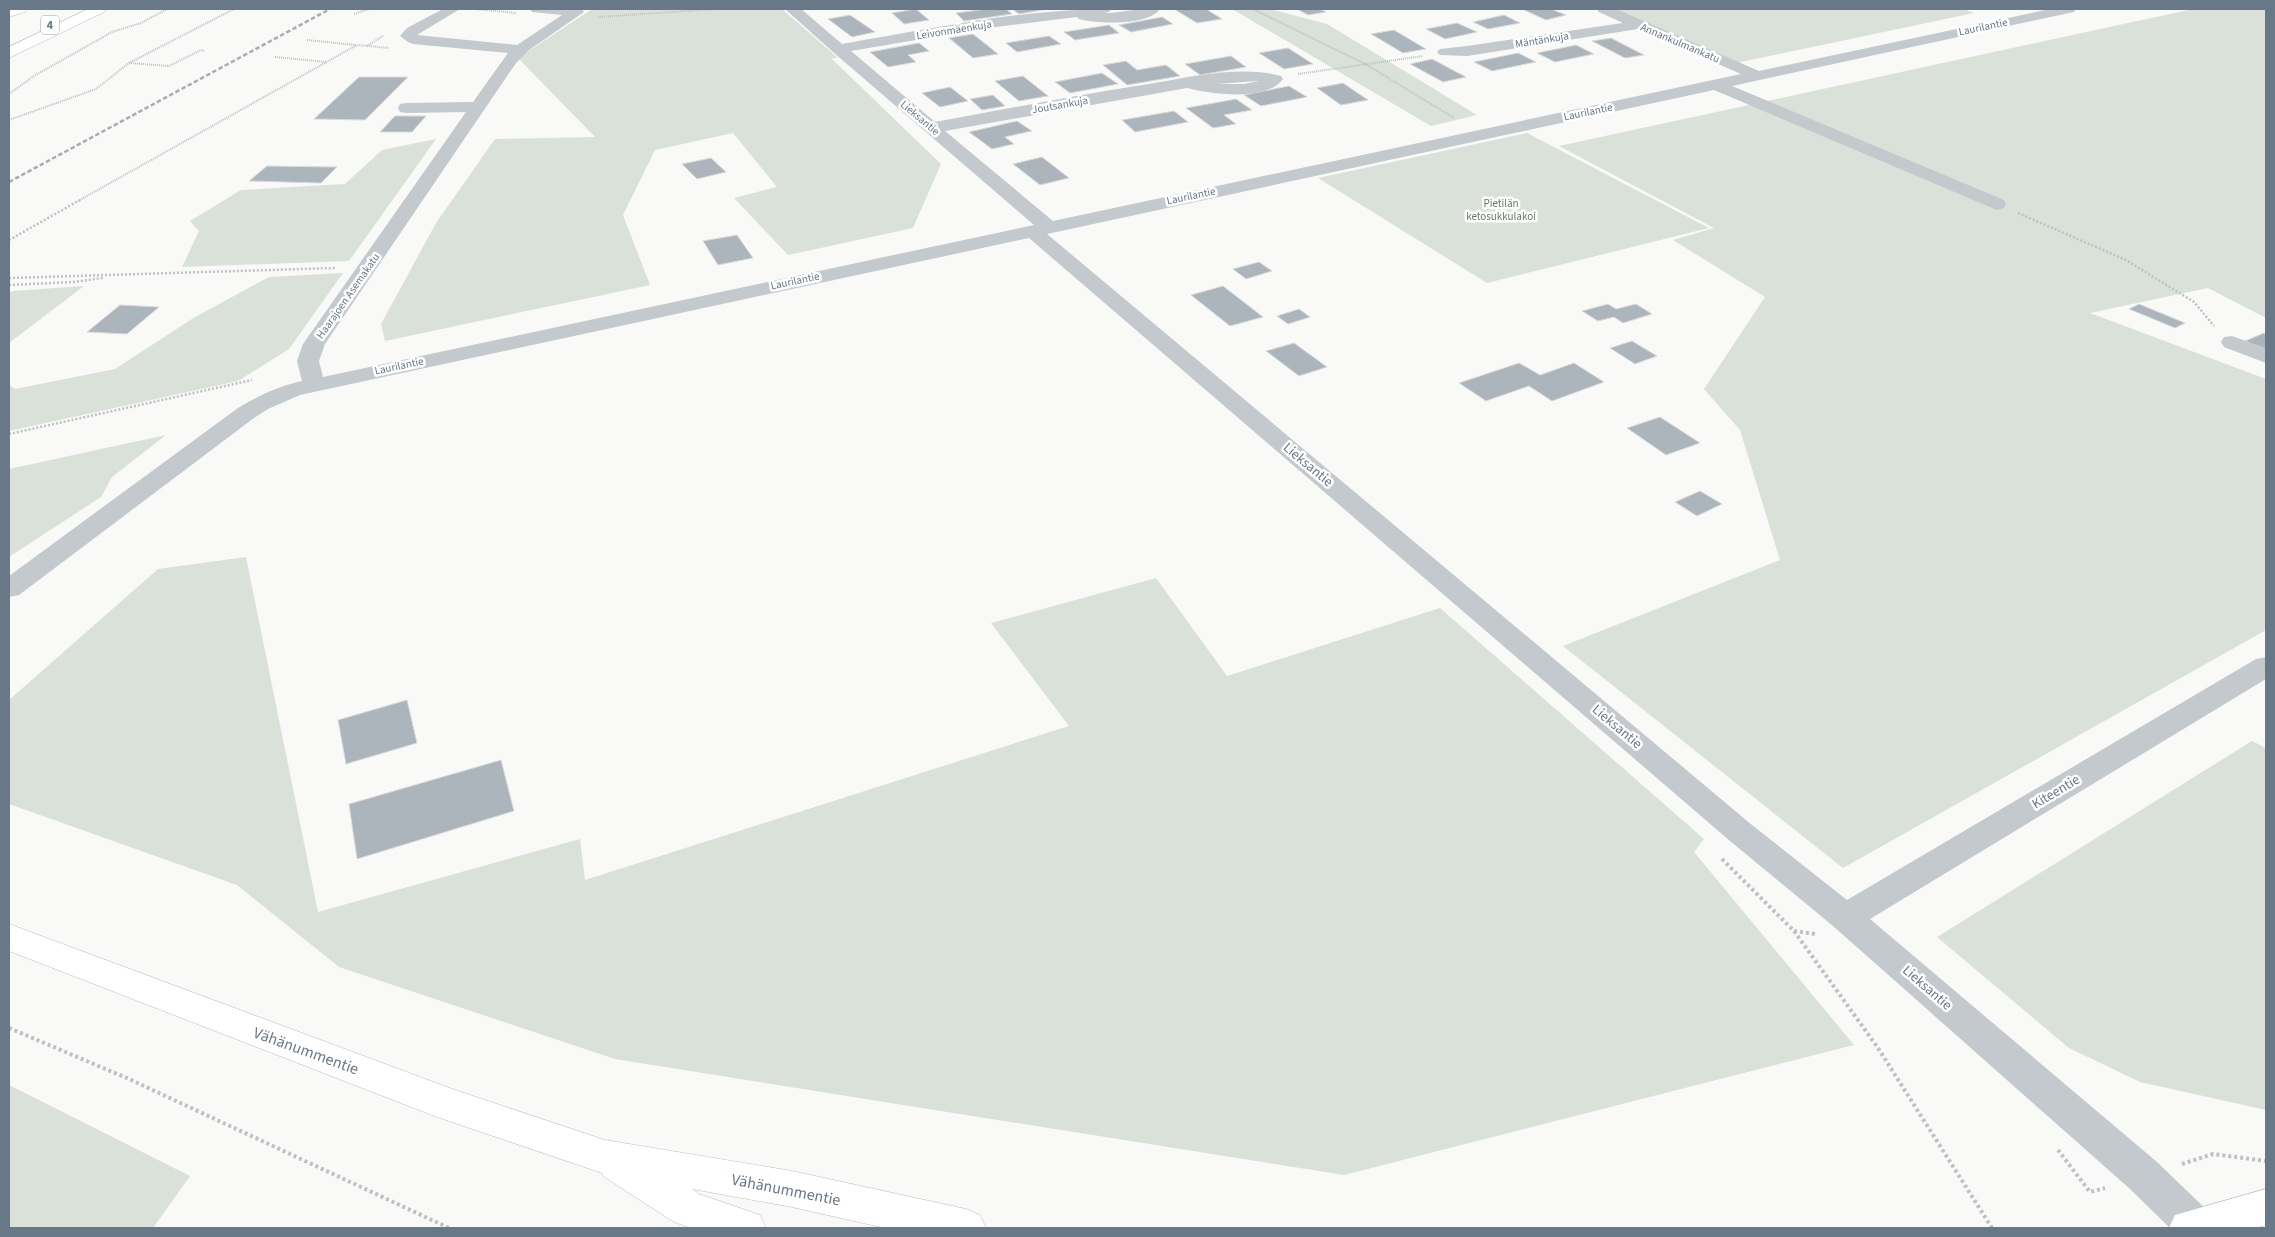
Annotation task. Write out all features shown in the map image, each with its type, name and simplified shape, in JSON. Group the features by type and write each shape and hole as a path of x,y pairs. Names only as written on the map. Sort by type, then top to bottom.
{"main road":[{"path":"9,13 20,9"},
{"name":"4","path":"9,42 91,9"},
{"path":"9,53 99,9"},
{"name":"Vähänummentie","path":"9,937 440,1101 605,1157 792,1189 966,1228"},
{"name":"Vähänummentie","path":"605,1157 703,1219 746,1228"},
{"path":"2194,1227 2266,1207"}],"street":[{"path":"453,9 412,31 408,36 413,39 516,53 576,12"},
{"path":"537,9 576,12"},
{"name":"Lieksantie","path":"792,9 932,128 1040,229 1741,833 1846,917 2143,1175 2194,1227"},
{"name":"Leivonmäenkuja","path":"838,49 987,24 1104,9"},
{"name":"Leivonmäenkuja","path":"1070,13 1089,17 1115,17 1143,13 1153,9"},
{"name":"Annankulmankatu","path":"1604,9 1756,75"},
{"name":"Laurilantie","path":"314,384 2069,9"},
{"name":"Mäntänkuja","path":"1445,52 1467,51 1638,25"},
{"name":"Haarajoen Asemakatu","path":"314,384 308,361 314,344 516,53"},
{"name":"Joutsankuja","path":"932,128 1188,83 1212,89 1234,90 1268,83 1275,79 1274,77"},
{"path":"1716,85 1997,204"},
{"path":"406,108 478,107"},
{"path":"2232,342 2266,356"},
{"path":"9,589 246,413 260,404 293,390 314,384"},
{"name":"Kiteentie","path":"1846,917 2266,666"}],"path":[{"path":"9,94 34,76 112,32 141,23 167,9"},
{"path":"9,120 96,89 128,63 234,9"},
{"path":"354,14 369,9"},
{"path":"576,12 622,17 717,9"},
{"path":"1253,9 1367,65 1456,119"},
{"path":"307,40 396,49"},
{"path":"9,240 357,45"},
{"path":"128,63 169,66 201,50 204,51"},
{"path":"1274,77 1367,65 1445,52"},
{"path":"275,57 327,62"},
{"path":"1997,204 2126,260 2164,282 2194,302 2209,321 2232,342"},
{"path":"9,278 369,267"},
{"path":"9,285 89,281 106,276"},
{"path":"1741,833 1714,851 1794,931 1878,1048 1992,1228"},
{"path":"9,1028 129,1079 449,1228"},
{"path":"2143,1175 2213,1154 2266,1161"}],"green space":[{"path":"592,9 782,9 838,58 831,58 941,164 913,228 788,255 734,198 777,187 733,133 655,150 623,215 650,285 385,341 381,324 436,223 495,139 595,137 518,58"},
{"path":"1232,9 1270,9 1327,24 1477,115 1431,126"},
{"path":"1612,9 1963,9 1974,13 1736,63"},
{"path":"2193,9 2266,9 2266,318 2208,288 2090,313 2266,379 2266,630 1843,868 1563,646 1780,560 1740,430 1704,389 1765,297 1673,240 1714,228 1559,146"},
{"name":"Pietilän ketosukkulakoi","path":"1527,133 1709,228 1487,283 1318,178"},
{"path":"436,139 349,261 182,267 199,231 190,221 241,190 345,184 382,150"},
{"path":"343,273 289,349 238,381 9,431 9,385 15,389 115,369 195,317 269,277"},
{"path":"84,286 9,343 9,293 13,291"},
{"path":"166,435 112,477 101,497 9,557 9,469"},
{"path":"246,557 318,912 580,839 585,880 1069,726 991,623 1156,578 1227,676 1440,608 1704,839 1694,852 1854,1045 1344,1175 615,1059 339,967 237,885 9,804 9,700 158,569"},
{"path":"2252,741 2266,748 2266,1110 2140,1082 2069,1048 1937,937"},
{"path":"9,1085 190,1176 153,1228 9,1228"}],"building":[{"path":"916,9 929,20 904,24 892,13"},
{"path":"986,9 1006,9 1012,14 964,21 956,13"},
{"path":"1012,9 1048,9 1019,14"},
{"path":"1174,9 1206,9 1222,19 1197,23"},
{"path":"1297,9 1320,9 1326,12 1308,15"},
{"path":"1522,9 1551,9 1566,15 1546,20"},
{"path":"850,15 875,32 852,37 828,19"},
{"path":"1504,15 1520,23 1488,29 1473,22"},
{"path":"1162,17 1173,24 1131,32 1119,25"},
{"path":"1457,23 1477,32 1445,39 1426,29"},
{"path":"1109,25 1119,33 1075,40 1064,32"},
{"path":"1394,30 1426,49 1403,53 1371,34"},
{"path":"973,34 998,54 973,58 949,38"},
{"path":"1049,36 1061,44 1017,52 1006,43"},
{"path":"1611,38 1644,55 1625,58 1592,41"},
{"path":"919,43 929,51 908,55 916,62 888,67 870,52"},
{"path":"1576,45 1594,54 1555,62 1537,53"},
{"path":"1288,48 1313,64 1284,69 1259,53"},
{"path":"1518,53 1536,62 1492,71 1474,62"},
{"path":"1231,56 1246,67 1200,75 1185,64"},
{"path":"1432,59 1466,77 1443,82 1410,64"},
{"path":"1126,61 1137,70 1166,65 1180,76 1127,85 1103,65"},
{"path":"1102,73 1118,84 1070,93 1055,82"},
{"path":"1023,76 1048,96 1019,101 995,81"},
{"path":"359,77 408,77 365,120 314,119"},
{"path":"1343,83 1368,100 1341,105 1317,88"},
{"path":"1289,86 1307,97 1261,106 1244,95"},
{"path":"950,87 968,101 940,107 922,93"},
{"path":"993,95 1005,106 982,110 970,99"},
{"path":"1236,99 1252,110 1224,115 1236,124 1213,128 1186,108"},
{"path":"1174,111 1188,122 1135,132 1122,120"},
{"path":"395,116 426,116 412,132 380,132"},
{"path":"1017,121 1032,131 1005,137 1014,144 992,149 969,132"},
{"path":"1042,157 1069,178 1040,185 1013,164"},
{"path":"711,158 726,172 697,179 682,164"},
{"path":"267,166 337,167 321,183 249,181"},
{"path":"737,235 753,258 718,265 703,241"},
{"path":"1259,262 1272,271 1246,279 1233,269"},
{"path":"1223,286 1263,317 1230,326 1191,295"},
{"path":"1608,304 1616,309 1636,304 1652,314 1623,323 1614,317 1598,321 1582,311"},
{"path":"2139,304 2185,323 2175,328 2129,309"},
{"path":"120,305 159,307 127,334 87,332"},
{"path":"1299,309 1310,317 1288,324 1277,316"},
{"path":"2264,333 2266,335 2266,350 2245,341"},
{"path":"1632,341 1657,356 1635,364 1610,348"},
{"path":"1294,343 1327,367 1299,376 1266,351"},
{"path":"1519,363 1540,375 1574,363 1604,382 1552,401 1529,386 1486,401 1459,383"},
{"path":"1660,417 1700,443 1666,455 1627,428"},
{"path":"1700,491 1722,504 1697,516 1675,502"},
{"path":"407,700 417,743 346,764 338,720"},
{"path":"501,760 514,811 357,859 349,804"}],"railway":[{"path":"9,182 330,9"}]}
